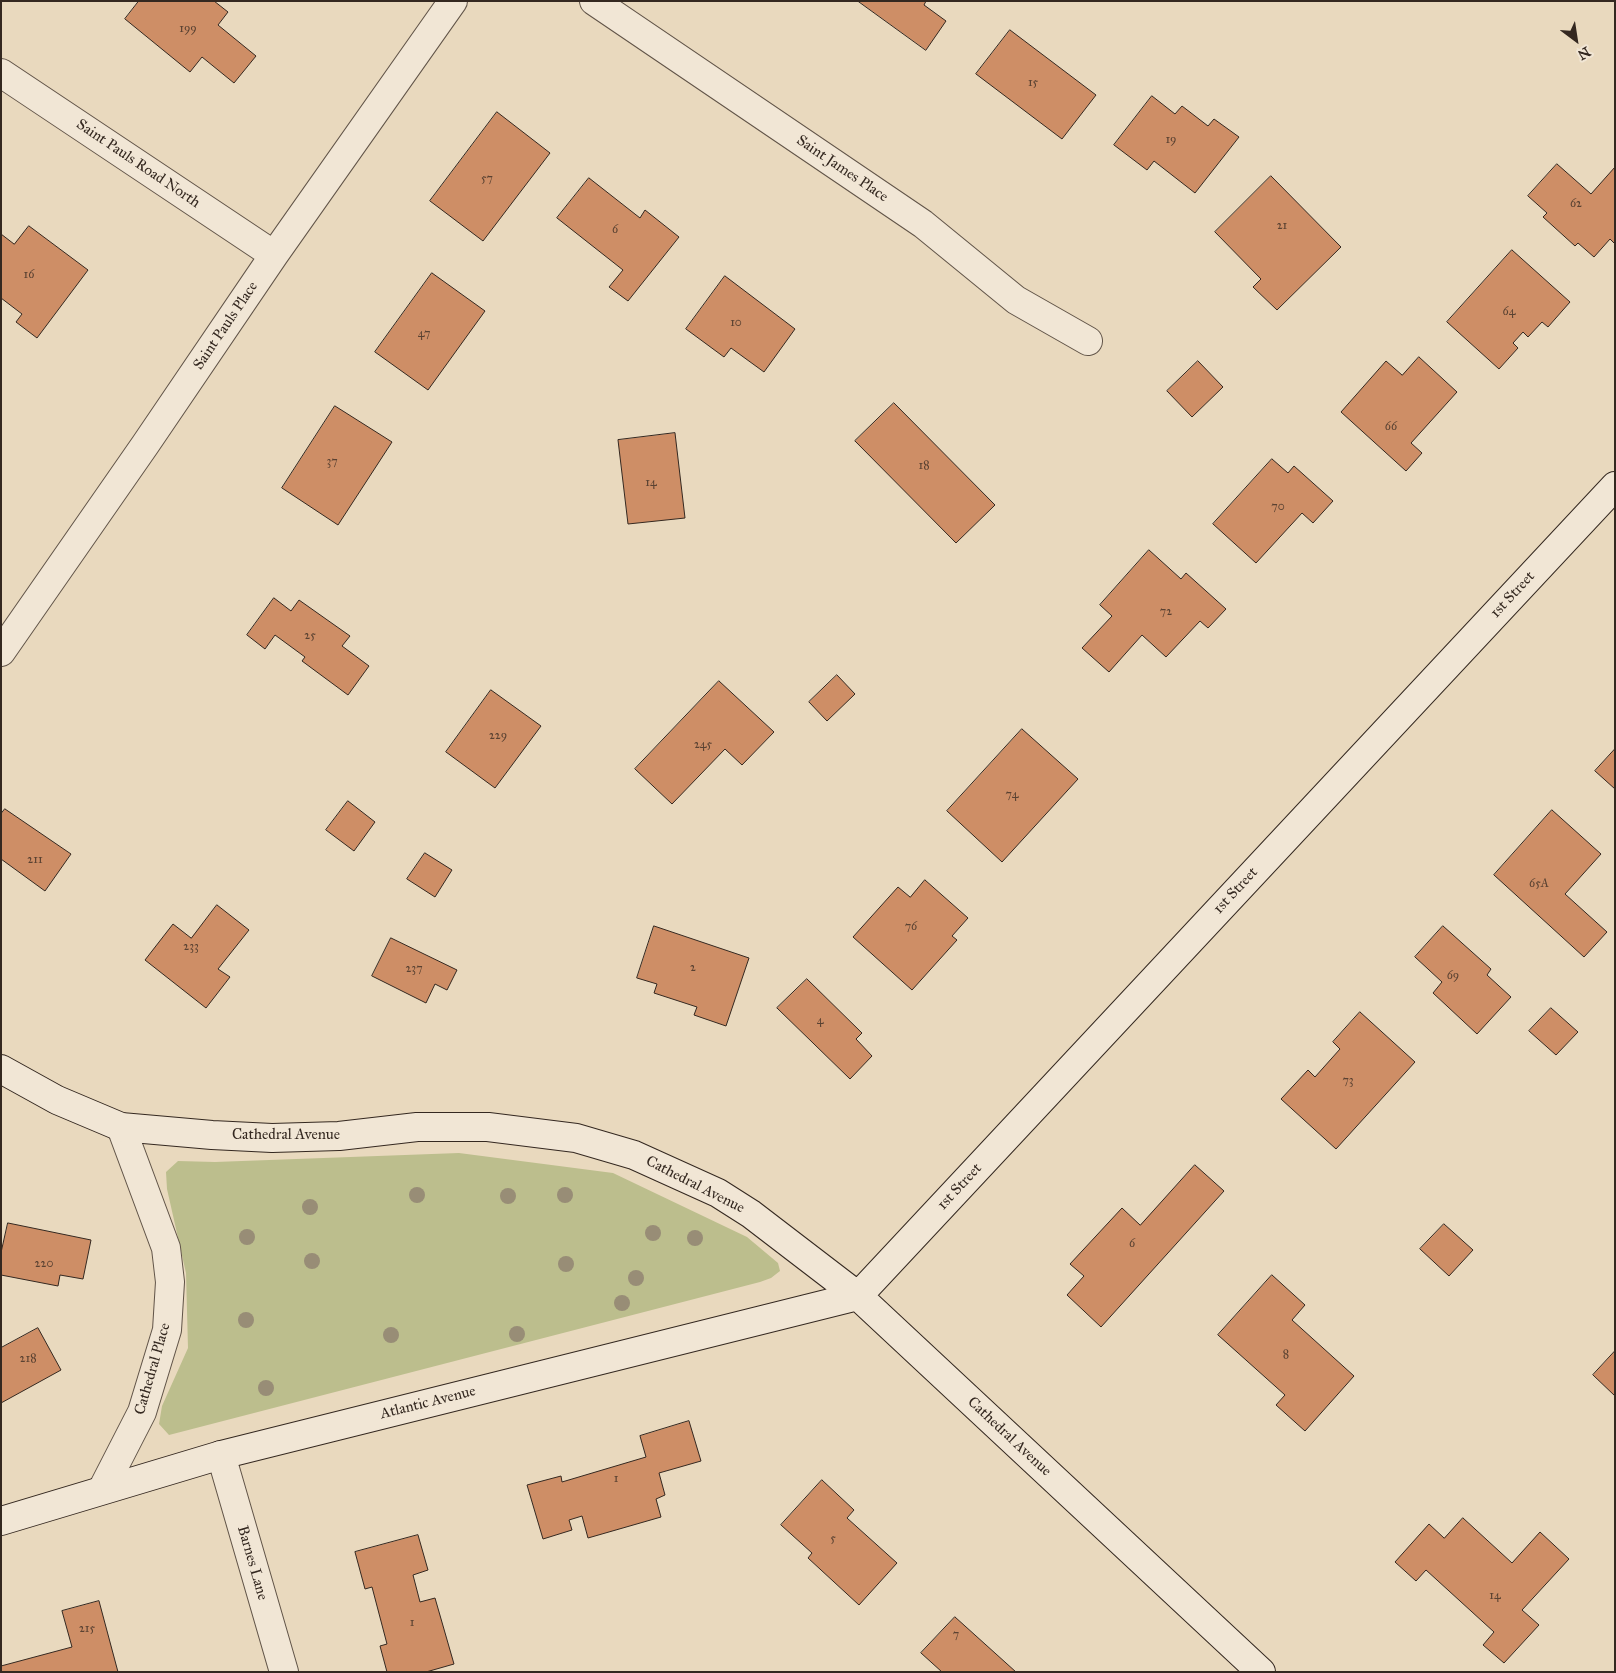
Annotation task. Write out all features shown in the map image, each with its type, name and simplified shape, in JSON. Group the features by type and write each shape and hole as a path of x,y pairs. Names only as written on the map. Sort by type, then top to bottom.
{"street":[{"name":"Saint Pauls Place","path":"1,652 274,255 453,1"},
{"name":"Saint James Place","path":"594,1 923,224 1016,300 1088,341"},
{"name":"Saint Pauls Road North","path":"1,73 274,255"},
{"name":"1st Street","path":"858,1296 1615,486"},
{"name":"Cathedral Avenue","path":"1,1069 57,1100 121,1127 272,1138 340,1136 417,1127 488,1127 576,1138 634,1155 718,1193 751,1214 858,1296 1260,1672"},
{"name":"Cathedral Place","path":"102,1490 142,1412 166,1330 170,1282 166,1248 121,1127"},
{"name":"Atlantic Avenue","path":"1,1521 221,1455 858,1296"},
{"name":"Barnes Lane","path":"221,1455 284,1672"}],"green space":[{"path":"459,1153 613,1173 747,1237 778,1263 780,1271 771,1278 760,1282 169,1435 159,1424 162,1406 188,1348 186,1273 167,1189 166,1172 178,1161 215,1162"}],"building":[{"path":"139,1 214,1 228,12 218,25 256,56 234,83 202,57 190,72 125,19"},
{"path":"858,1 926,1 924,5 946,21 926,50"},
{"path":"1010,30 1096,95 1062,139 976,74"},
{"path":"1152,96 1175,114 1182,106 1208,126 1214,119 1239,137 1195,193 1154,161 1147,170 1114,145"},
{"path":"497,112 550,153 483,241 430,201"},
{"path":"1557,164 1591,194 1615,167 1615,244 1610,239 1594,257 1578,243 1575,246 1543,217 1547,213 1528,196"},
{"path":"1271,176 1341,247 1277,310 1253,287 1261,279 1215,232"},
{"path":"589,178 640,218 645,210 679,237 628,301 609,287 623,270 557,218"},
{"path":"29,226 88,270 37,338 16,322 22,314 1,298 1,234 14,244"},
{"path":"1512,250 1570,302 1548,327 1542,322 1528,337 1523,332 1513,343 1518,348 1499,369 1447,322"},
{"path":"432,273 485,311 428,390 375,352"},
{"path":"725,276 795,329 764,372 731,348 724,357 686,329"},
{"path":"1419,357 1457,392 1411,443 1422,453 1406,471 1341,412 1386,361 1402,375"},
{"path":"1198,361 1223,387 1192,417 1167,391"},
{"path":"894,403 995,505 956,543 855,441"},
{"path":"335,406 392,442 338,525 282,488"},
{"path":"675,433 685,518 628,524 618,440"},
{"path":"1272,459 1288,473 1294,466 1333,501 1313,523 1302,513 1256,563 1213,524"},
{"path":"1149,550 1181,579 1186,573 1226,609 1208,628 1200,621 1166,657 1142,635 1109,672 1082,648 1112,616 1100,605"},
{"path":"274,598 291,611 299,600 350,636 342,646 369,666 348,695 302,661 305,657 275,635 265,649 247,635"},
{"path":"837,675 855,694 827,721 809,702"},
{"path":"719,681 774,732 742,765 725,749 672,804 635,769"},
{"path":"491,690 541,726 495,788 446,752"},
{"path":"1022,729 1078,779 1002,862 947,811"},
{"path":"1615,749 1615,789 1595,771"},
{"path":"348,801 375,822 354,851 326,830"},
{"path":"5,809 71,854 45,891 1,859 1,814"},
{"path":"1552,810 1601,854 1565,894 1607,932 1584,957 1494,875"},
{"path":"425,853 452,870 435,897 407,879"},
{"path":"925,880 968,918 952,936 957,940 912,990 853,937 898,887 910,897"},
{"path":"217,905 249,930 218,969 230,977 206,1008 145,960 173,924 191,938"},
{"path":"654,926 749,958 726,1026 694,1015 697,1007 654,993 657,984 637,978"},
{"path":"1443,926 1491,969 1487,975 1511,997 1477,1034 1433,993 1442,982 1415,957"},
{"path":"391,938 457,970 447,990 435,984 426,1003 372,976"},
{"path":"807,979 862,1033 856,1039 872,1056 850,1079 777,1008"},
{"path":"1551,1008 1578,1032 1556,1055 1529,1031"},
{"path":"1360,1012 1415,1062 1336,1149 1281,1099 1308,1070 1315,1077 1340,1049 1333,1042"},
{"path":"1195,1165 1224,1191 1101,1327 1067,1295 1084,1276 1070,1264 1122,1208 1140,1225"},
{"path":"8,1223 91,1240 83,1279 60,1275 58,1286 1,1275 1,1253"},
{"path":"1444,1224 1473,1250 1449,1276 1420,1249"},
{"path":"1272,1275 1305,1305 1292,1320 1354,1376 1305,1431 1276,1405 1285,1395 1218,1335"},
{"path":"38,1328 61,1370 1,1403 1,1348"},
{"path":"1615,1351 1615,1396 1593,1375"},
{"path":"689,1421 701,1461 659,1473 665,1495 656,1499 661,1517 588,1538 582,1516 569,1520 572,1530 543,1539 527,1485 561,1476 562,1482 646,1457 640,1436"},
{"path":"822,1480 854,1510 847,1518 897,1563 859,1605 808,1558 812,1553 781,1525"},
{"path":"1463,1518 1512,1563 1540,1532 1569,1559 1522,1610 1539,1625 1504,1663 1483,1645 1494,1632 1426,1570 1416,1581 1395,1562 1429,1524 1444,1538"},
{"path":"418,1535 428,1570 413,1575 420,1602 435,1598 454,1664 426,1672 387,1672 380,1646 387,1644 372,1587 365,1589 355,1552"},
{"path":"99,1601 118,1672 1,1672 1,1666 72,1647 62,1611"},
{"path":"955,1617 1016,1672 942,1672 921,1653"}]}
